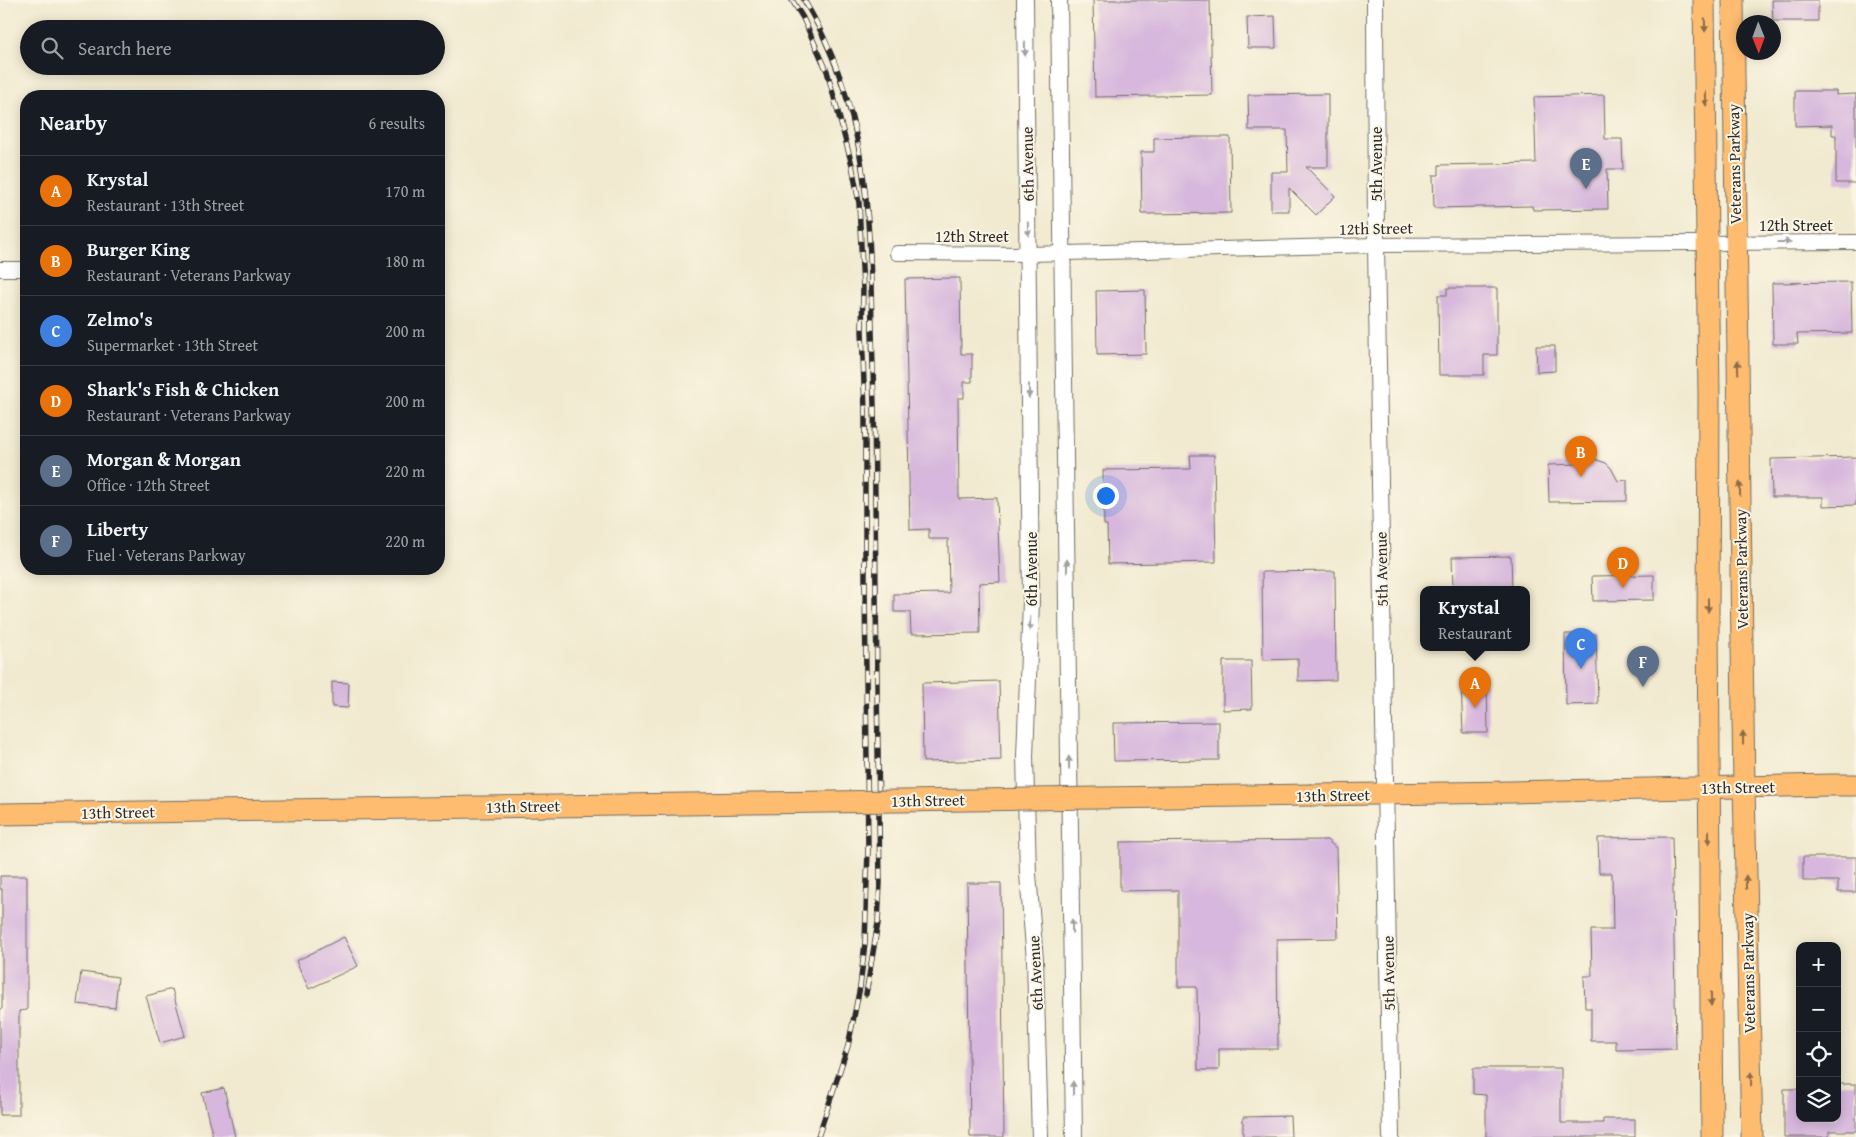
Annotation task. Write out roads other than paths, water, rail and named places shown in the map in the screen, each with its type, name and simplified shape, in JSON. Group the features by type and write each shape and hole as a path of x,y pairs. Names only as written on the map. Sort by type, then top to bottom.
{"main road":[{"name":"Veterans Parkway","path":"1704,0 1708,243 1712,1137"},
{"name":"Veterans Parkway","path":"1733,0 1744,787 1752,1137"},
{"name":"13th Street","path":"0,814 1384,794 1832,784 1856,786"}],"street":[{"name":"6th Avenue","path":"1025,0 1031,602 1026,766 1028,874 1035,960 1040,1137"},
{"name":"6th Avenue","path":"1059,0 1074,1137"},
{"name":"5th Avenue","path":"1375,0 1376,245 1391,1137"},
{"name":"12th Street","path":"897,253 1028,254 1376,245 1856,242"},
{"path":"0,268 20,269"}],"railway":[{"path":"792,0 803,18 827,71 852,165 859,203 863,289 868,849 865,943 860,987 848,1046 818,1137"},
{"path":"804,0 825,40 841,80 853,120 861,160 869,243 874,416 880,883 878,923 866,994"}],"place":[{"name":"Morgan & Morgan","path":"1586,189"},
{"name":"Burger King","path":"1581,477"},
{"name":"Shark's Fish & Chicken","path":"1623,588"},
{"name":"Zelmo's","path":"1581,669"},
{"name":"Liberty","path":"1643,687"},
{"name":"Krystal","path":"1475,708"}]}
